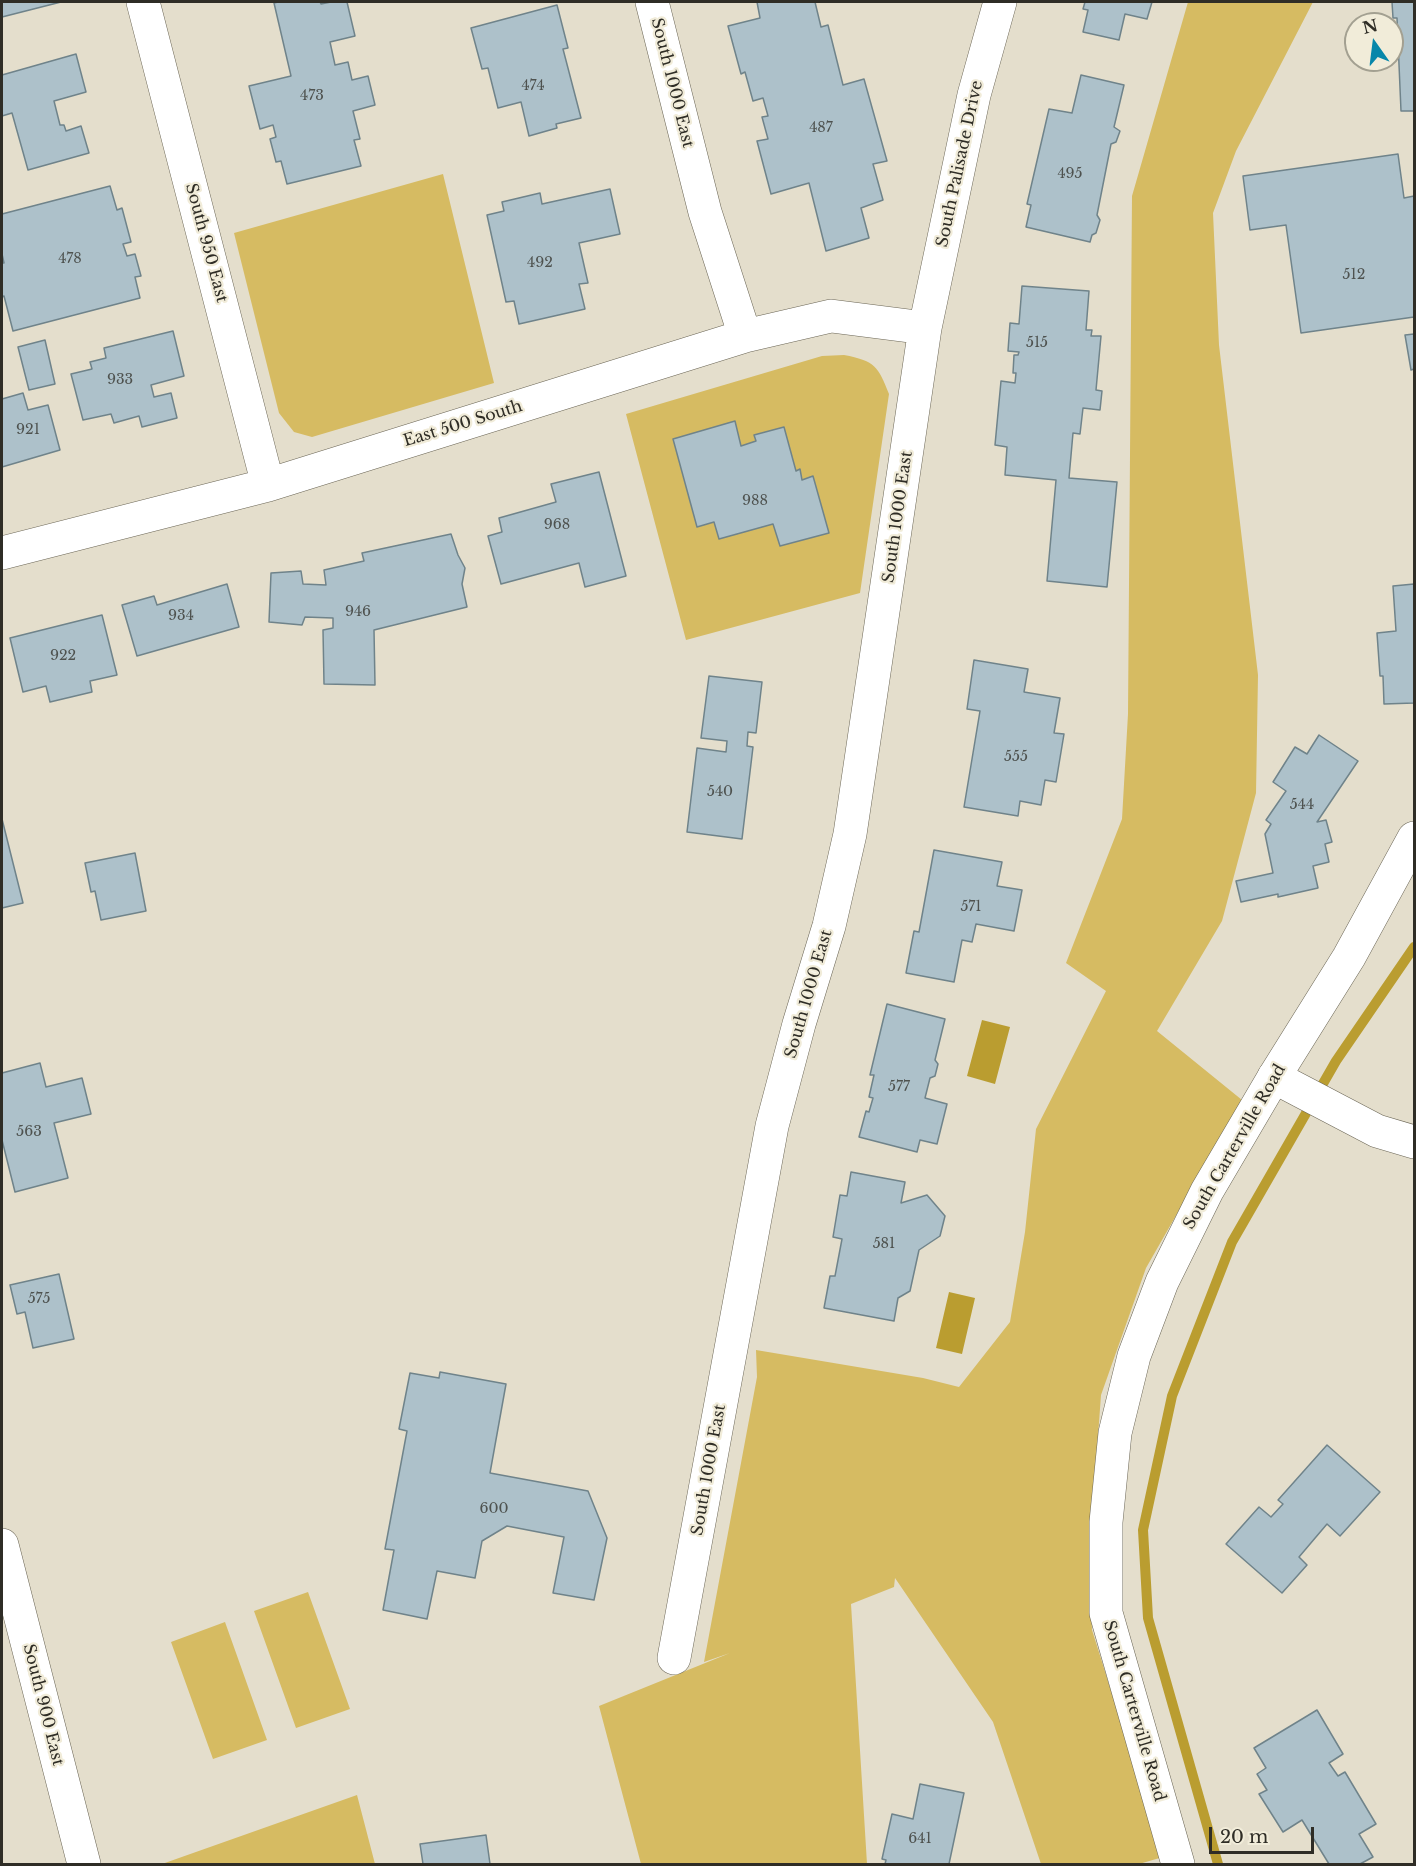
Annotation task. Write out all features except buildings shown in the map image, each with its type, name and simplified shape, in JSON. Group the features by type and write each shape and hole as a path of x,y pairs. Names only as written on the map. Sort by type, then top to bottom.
{"street":[{"name":"South 950 East","path":"143,2 268,485"},
{"name":"South 1000 East","path":"652,2 705,212 745,336"},
{"name":"South Palisade Drive","path":"926,328 974,95 1000,2"},
{"name":"East 500 South","path":"2,553 268,485 745,336 831,316 926,328"},
{"name":"South 1000 East","path":"674,1658 772,1126 799,1024 829,926 850,834 926,328"},
{"name":"South Carterville Road","path":"1178,1864 1106,1613 1106,1522 1115,1433 1134,1356 1162,1282 1207,1191 1274,1077 1350,957 1414,838"},
{"path":"1274,1077 1377,1131 1414,1143"},
{"name":"South 900 East","path":"2,1545 84,1864"}],"shaded area":[{"path":"1188,2 1313,2 1236,151 1213,213 1219,345 1258,675 1256,793 1222,921 1157,1031 1242,1100 1146,1268 1101,1395 1089,1560 1092,1630 1163,1857 1139,1864 1041,1864 993,1722 895,1578 894,1587 851,1604 867,1864 641,1864 599,1706 730,1653 704,1662 757,1377 756,1350 923,1378 959,1387 1010,1322 1025,1232 1036,1129 1106,991 1066,963 1122,819 1128,714 1132,196"},
{"path":"443,174 494,383 312,437 294,432 279,413 234,233"},
{"path":"844,355 863,360 874,366 882,377 889,394 860,593 686,640 626,414 822,356"},
{"path":"982,1020 1010,1027 995,1084 967,1076"},
{"path":"949,1292 975,1298 962,1354 936,1348"},
{"path":"308,1592 350,1709 296,1728 254,1611"},
{"path":"225,1622 267,1740 213,1759 171,1642"},
{"path":"357,1795 375,1864 162,1864"}],"waterway":[{"path":"1218,1864 1148,1618 1143,1530 1172,1396 1232,1242 1336,1061 1414,947"}]}
